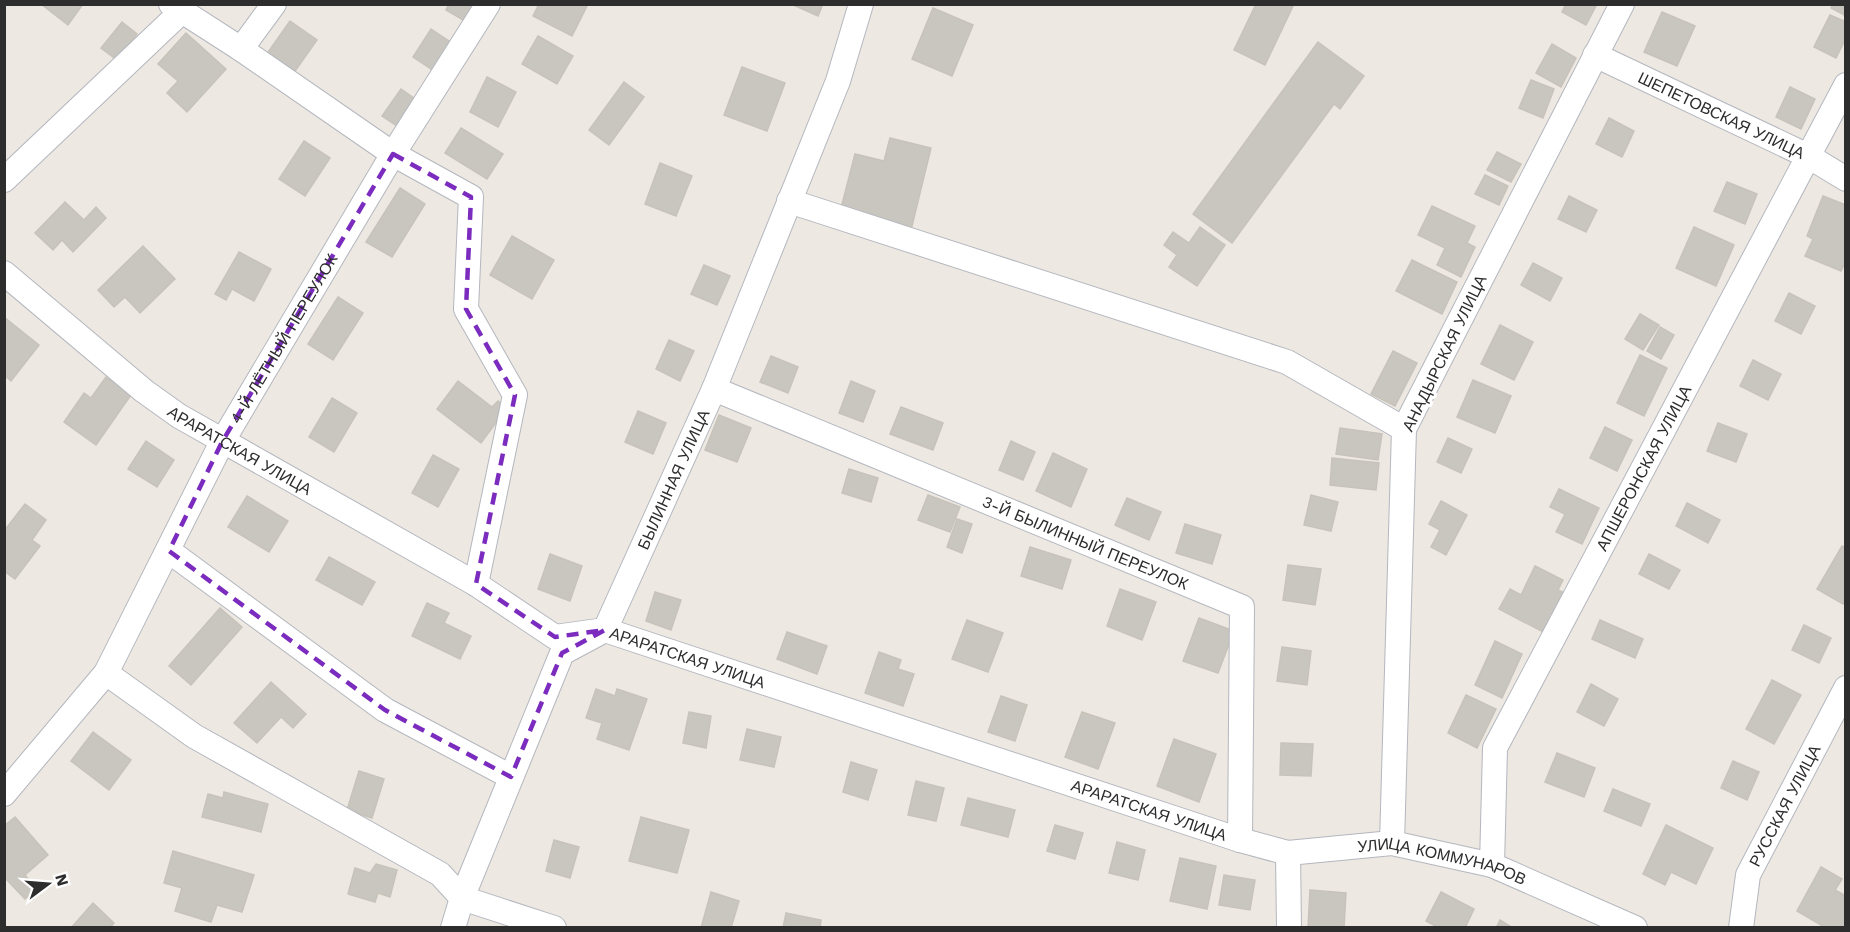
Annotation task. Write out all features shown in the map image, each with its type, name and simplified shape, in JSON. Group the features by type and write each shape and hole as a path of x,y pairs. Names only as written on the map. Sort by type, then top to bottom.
{"street":[{"path":"241,49 273,4"},
{"name":"4-Й ЛЁТНЫЙ ПЕРЕУЛОК","path":"4,794 106,673 222,442 393,154 488,4"},
{"name":"БЫЛИННАЯ УЛИЦА","path":"605,630 714,389 838,81 861,4"},
{"name":"АНАДЫРСКАЯ УЛИЦА","path":"1392,843 1404,429 1622,4"},
{"path":"4,180 176,8 241,49 393,154 471,197 466,309 515,395 476,584"},
{"name":"ШЕПЕТОВСКАЯ УЛИЦА","path":"1595,55 1808,156 1845,179"},
{"name":"АПШЕРОНСКАЯ УЛИЦА","path":"1492,865 1495,748 1845,85"},
{"path":"789,201 1287,362 1404,429"},
{"name":"АРАРАТСКАЯ УЛИЦА","path":"4,273 144,392 179,416 476,584 555,637 605,630 1240,840"},
{"name":"3-Й БЫЛИННЫЙ ПЕРЕУЛОК","path":"714,389 1242,607 1240,840"},
{"path":"169,551 385,710 510,777"},
{"path":"453,927 462,898 510,777 562,653 605,630"},
{"path":"106,673 194,736 440,874 462,898 554,927"},
{"name":"РУССКАЯ УЛИЦА","path":"1741,927 1748,875 1845,688"},
{"name":"УЛИЦА КОММУНАРОВ","path":"1240,840 1288,853 1392,843 1492,865 1635,927"},
{"path":"1288,853 1289,927"}],"highlighted area":[{"path":"393,154 471,197 466,309 515,395 476,584 555,637 605,630 562,653 511,777 385,710 169,551 222,442"}],"building":[{"path":"41,4 83,4 68,25"},
{"path":"449,4 481,4 470,24 446,10"},
{"path":"539,4 588,4 572,36 533,16"},
{"path":"791,4 823,4 818,16"},
{"path":"1256,4 1294,4 1265,65 1234,50"},
{"path":"1566,4 1597,4 1586,25 1562,12"},
{"path":"1833,4 1846,4 1846,16 1831,8"},
{"path":"933,8 973,25 952,76 912,59"},
{"path":"1662,12 1695,26 1677,66 1644,52"},
{"path":"1830,15 1846,22 1846,38 1836,58 1814,47"},
{"path":"290,21 317,40 293,74 266,55"},
{"path":"122,22 137,34 117,60 101,48"},
{"path":"431,29 455,45 437,73 413,57"},
{"path":"186,33 226,69 187,112 167,93 178,81 158,64"},
{"path":"538,36 573,56 557,84 522,64"},
{"path":"1318,42 1364,76 1340,109 1334,104 1232,243 1193,214"},
{"path":"1552,44 1576,58 1561,87 1536,73"},
{"path":"742,67 785,83 767,131 724,115"},
{"path":"487,77 516,92 498,127 470,112"},
{"path":"1531,80 1554,89 1543,118 1519,108"},
{"path":"624,82 644,97 609,145 589,130"},
{"path":"1790,87 1815,99 1801,129 1776,117"},
{"path":"401,89 421,103 403,130 382,116"},
{"path":"1609,118 1634,131 1622,157 1596,144"},
{"path":"461,128 503,154 487,179 445,153"},
{"path":"890,138 931,148 911,230 840,212 855,154 884,161"},
{"path":"304,141 330,158 305,196 279,179"},
{"path":"1497,152 1521,164 1511,182 1487,170"},
{"path":"660,163 692,176 676,216 645,204"},
{"path":"1485,175 1508,186 1499,205 1475,194"},
{"path":"1727,182 1757,194 1745,224 1714,211"},
{"path":"400,188 425,204 392,257 366,242"},
{"path":"1569,196 1597,210 1586,232 1558,219"},
{"path":"1823,196 1846,205 1846,261 1841,271 1805,256 1813,239 1807,236"},
{"path":"65,202 84,220 96,207 106,218 73,252 62,240 53,250 35,233"},
{"path":"1432,206 1475,226 1467,243 1475,247 1461,277 1437,265 1445,248 1418,235"},
{"path":"1200,227 1225,245 1197,286 1169,267 1177,255 1164,245 1173,232 1189,243"},
{"path":"1694,227 1734,245 1716,286 1676,268"},
{"path":"512,236 554,260 532,299 490,275"},
{"path":"143,246 175,279 140,313 125,297 114,307 98,290"},
{"path":"239,252 271,269 254,301 232,289 226,300 215,294"},
{"path":"1412,260 1457,282 1442,314 1396,291"},
{"path":"1533,263 1562,278 1550,301 1521,285"},
{"path":"704,265 730,276 717,305 691,294"},
{"path":"1789,293 1815,306 1801,334 1775,321"},
{"path":"338,297 363,313 333,360 308,344"},
{"path":"1640,314 1659,325 1643,350 1625,339"},
{"path":"4,317 39,345 11,381 4,375"},
{"path":"1500,325 1533,342 1514,380 1481,364"},
{"path":"1660,327 1674,335 1661,359 1647,351"},
{"path":"669,340 694,351 680,381 656,369"},
{"path":"1393,351 1417,363 1395,406 1371,394"},
{"path":"1640,355 1667,368 1644,416 1617,403"},
{"path":"771,356 798,367 788,393 760,382"},
{"path":"1753,360 1781,374 1768,400 1740,386"},
{"path":"106,377 131,395 96,445 64,422 84,393 91,398"},
{"path":"1473,380 1511,396 1495,433 1457,417"},
{"path":"458,381 492,407 498,401 507,408 481,443 437,409"},
{"path":"851,381 875,391 863,422 839,413"},
{"path":"332,398 357,413 334,452 309,437"},
{"path":"901,407 943,423 933,450 890,434"},
{"path":"638,411 666,423 653,454 625,442"},
{"path":"719,415 751,428 737,462 705,450"},
{"path":"1718,423 1747,434 1736,462 1707,451"},
{"path":"1605,427 1632,440 1617,471 1590,458"},
{"path":"1340,428 1382,434 1378,460 1336,454"},
{"path":"1448,438 1472,449 1461,473 1437,462"},
{"path":"146,441 174,460 157,487 128,469"},
{"path":"1011,441 1035,452 1023,480 999,470"},
{"path":"1053,453 1087,469 1071,507 1036,491"},
{"path":"433,455 459,469 438,507 412,493"},
{"path":"1332,458 1379,463 1376,490 1330,485"},
{"path":"849,469 878,478 871,502 842,493"},
{"path":"1559,489 1599,508 1582,544 1556,532 1565,514 1550,507"},
{"path":"928,495 960,507 950,532 918,520"},
{"path":"1311,495 1338,502 1331,531 1304,525"},
{"path":"247,496 288,521 269,552 228,527"},
{"path":"1127,498 1161,512 1149,540 1115,525"},
{"path":"1441,501 1467,515 1446,555 1431,547 1440,530 1429,524"},
{"path":"1687,503 1720,520 1708,543 1676,526"},
{"path":"25,504 46,520 32,540 40,546 15,579 4,571 4,531"},
{"path":"957,519 972,524 962,553 947,547"},
{"path":"1185,524 1221,535 1212,564 1176,553"},
{"path":"1842,546 1846,548 1846,600 1843,604 1817,589"},
{"path":"1030,547 1071,560 1062,589 1021,576"},
{"path":"550,554 582,566 570,601 538,589"},
{"path":"1649,554 1680,570 1669,589 1639,574"},
{"path":"329,557 375,582 362,605 316,580"},
{"path":"1288,565 1321,569 1315,605 1283,600"},
{"path":"1535,566 1563,580 1558,590 1569,595 1549,635 1499,609 1510,589 1521,595"},
{"path":"1120,589 1156,602 1142,640 1107,626"},
{"path":"655,592 681,600 671,630 646,621"},
{"path":"427,603 449,613 444,623 471,636 460,659 412,636"},
{"path":"220,608 242,627 191,685 169,666"},
{"path":"1199,618 1234,631 1218,673 1183,661"},
{"path":"967,620 1003,633 988,672 952,659"},
{"path":"1600,620 1643,639 1635,658 1592,639"},
{"path":"1804,625 1831,638 1819,663 1792,650"},
{"path":"787,632 827,646 817,674 777,659"},
{"path":"1495,641 1522,654 1502,698 1475,685"},
{"path":"1282,647 1311,651 1307,685 1277,681"},
{"path":"879,652 901,660 898,669 914,674 903,706 865,693"},
{"path":"1772,680 1801,695 1774,744 1746,729"},
{"path":"271,682 306,714 293,728 281,717 257,743 234,723"},
{"path":"1591,684 1618,699 1604,726 1577,712"},
{"path":"596,689 615,696 617,689 647,699 629,750 597,739 602,723 586,718"},
{"path":"1466,695 1496,709 1477,748 1448,733"},
{"path":"1001,696 1027,705 1015,741 988,732"},
{"path":"689,712 711,716 706,748 683,743"},
{"path":"1082,712 1115,723 1098,769 1065,757"},
{"path":"747,729 781,737 774,767 740,760"},
{"path":"93,732 131,760 109,790 71,761"},
{"path":"1174,739 1216,754 1199,802 1157,786"},
{"path":"1281,743 1313,744 1311,776 1280,775"},
{"path":"1557,753 1595,768 1584,797 1545,782"},
{"path":"1733,761 1759,772 1747,800 1721,788"},
{"path":"851,762 877,770 868,800 843,792"},
{"path":"359,771 384,779 372,818 347,810"},
{"path":"916,781 944,788 936,821 908,815"},
{"path":"1613,789 1650,804 1641,826 1604,811"},
{"path":"224,792 268,804 261,832 202,817 208,794 223,798"},
{"path":"968,798 1015,810 1008,837 961,825"},
{"path":"15,817 48,855 25,875 36,889 25,899 4,877 4,826"},
{"path":"641,817 689,830 677,873 629,861"},
{"path":"1055,825 1083,833 1075,859 1047,851"},
{"path":"1666,825 1713,848 1696,884 1671,872 1665,885 1643,874"},
{"path":"554,840 579,847 570,878 546,871"},
{"path":"1117,842 1145,850 1138,880 1109,873"},
{"path":"173,851 254,875 242,912 217,905 211,922 175,911 182,888 164,883"},
{"path":"1180,858 1216,866 1207,909 1170,901"},
{"path":"376,864 397,870 390,897 378,893 375,902 348,894 355,868 370,873"},
{"path":"1821,867 1842,879 1835,890 1846,896 1845,928 1826,928 1797,911"},
{"path":"1224,875 1255,880 1250,910 1219,905"},
{"path":"1310,890 1346,893 1344,928 1308,928"},
{"path":"711,892 739,901 731,928 701,928"},
{"path":"1441,892 1474,909 1465,928 1439,928 1426,921"},
{"path":"93,903 114,923 110,928 71,928"},
{"path":"786,913 821,920 820,928 783,928"},
{"path":"1500,920 1513,928 1496,928"}]}
